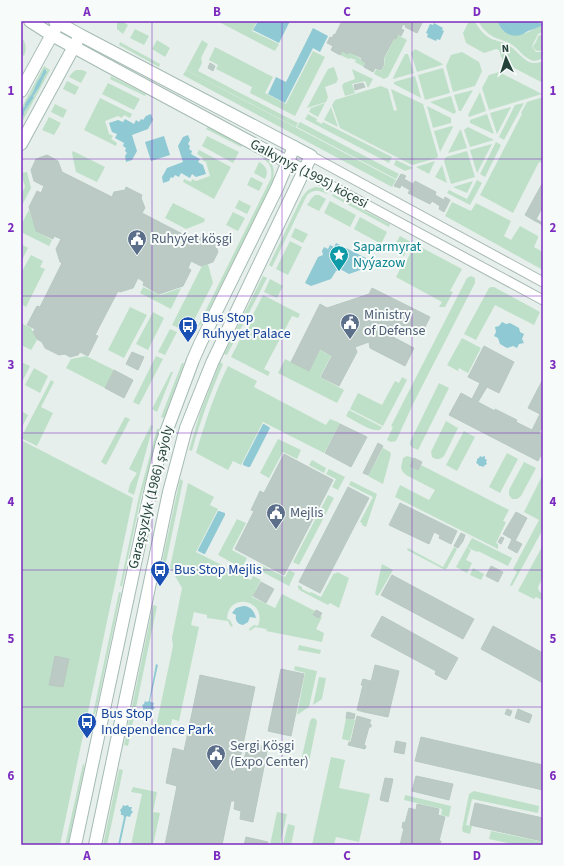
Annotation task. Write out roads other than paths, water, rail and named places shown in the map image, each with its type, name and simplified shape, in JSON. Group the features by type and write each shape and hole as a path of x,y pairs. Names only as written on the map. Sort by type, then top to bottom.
{"main road":[{"name":"Galkynyş (1995) köçesi","path":"30,21 52,35 304,171"},
{"name":"Galkynyş (1995) köçesi","path":"61,23 80,35 311,156"},
{"path":"21,91 52,35 61,23"},
{"path":"21,144 80,35"},
{"name":"Garaşsyzlyk (1986) şaýoly","path":"75,845 162,443 200,344 276,188 294,147"},
{"name":"Garaşsyzlyk (1986) şaýoly","path":"95,845 169,492 184,434 202,384 311,156"},
{"path":"239,264 255,272"},
{"path":"200,344 216,354"},
{"path":"167,428 184,434"}],"street":[{"name":"Galkynyş (1995) köçesi","path":"311,156 543,282"},
{"name":"Galkynyş (1995) köçesi","path":"304,171 543,300"}],"water":[{"path":"258,21 290,21 279,43 253,30"},
{"path":"498,21 537,21 543,24 543,26 515,36 507,34 501,28"},
{"path":"434,23 443,28 442,30 444,31 440,40 437,39 436,41 427,37 428,34 426,33 430,24 433,25"},
{"path":"313,28 328,36 320,52 313,48 285,103 268,94 276,77 286,82"},
{"path":"45,69 47,72 24,112 21,121 21,111"},
{"path":"151,114 153,120 148,129 132,135 137,151 132,160 126,162 125,156 127,153 125,151 126,148 123,146 124,143 115,138 117,134 112,132 109,123 118,120 123,122 125,119 134,124 136,120 139,122 141,119 143,120 146,116"},
{"path":"188,135 190,140 188,144 190,146 189,149 192,151 191,154 200,159 198,162 203,165 206,174 196,177 192,174 190,178 181,173 179,177 175,175 173,178 171,177 169,181 163,183 162,177 167,168 183,162 178,146 183,137"},
{"path":"164,136 170,155 151,161 145,142"},
{"path":"336,243 340,245 342,249 346,248 372,261 369,267 349,274 340,269 336,271 331,279 311,286 305,283 318,257 323,255 322,251 324,247 328,249 330,245 334,247"},
{"path":"502,322 506,324 510,323 519,328 520,332 524,334 522,339 524,343 519,344 517,348 513,346 507,348 500,344 498,338 494,336 496,332 495,327 499,326"},
{"path":"263,424 270,428 250,467 243,465 243,463"},
{"path":"480,456 485,456 485,459 487,460 487,464 483,467 476,463"},
{"path":"218,511 225,513 225,515 204,554 198,550"},
{"path":"243,606 251,609 256,618 250,617 248,622 243,625 238,623 236,620 236,615 232,613 236,608"},
{"path":"156,664 158,665 150,701 154,703 153,706 155,708 152,712 147,713 143,710 142,705 145,701 149,701"},
{"path":"123,805 132,807 131,810 133,812 130,817 126,817 120,845 118,845 124,817 121,815 120,810"}],"place":[{"name":"Ruhyýet köşgi","path":"137,256"},
{"name":"Saparmyrat Nyýazow","path":"339,272"},
{"name":"Ministry of Defense","path":"350,340"},
{"name":"Bus Stop Ruhyyet Palace","path":"188,343"},
{"name":"Mejlis","path":"276,530"},
{"name":"Bus Stop Mejlis","path":"160,587"},
{"name":"Bus Stop Independence Park","path":"87,739"},
{"name":"Sergi Köşgi (Expo Center)","path":"216,771"}]}
